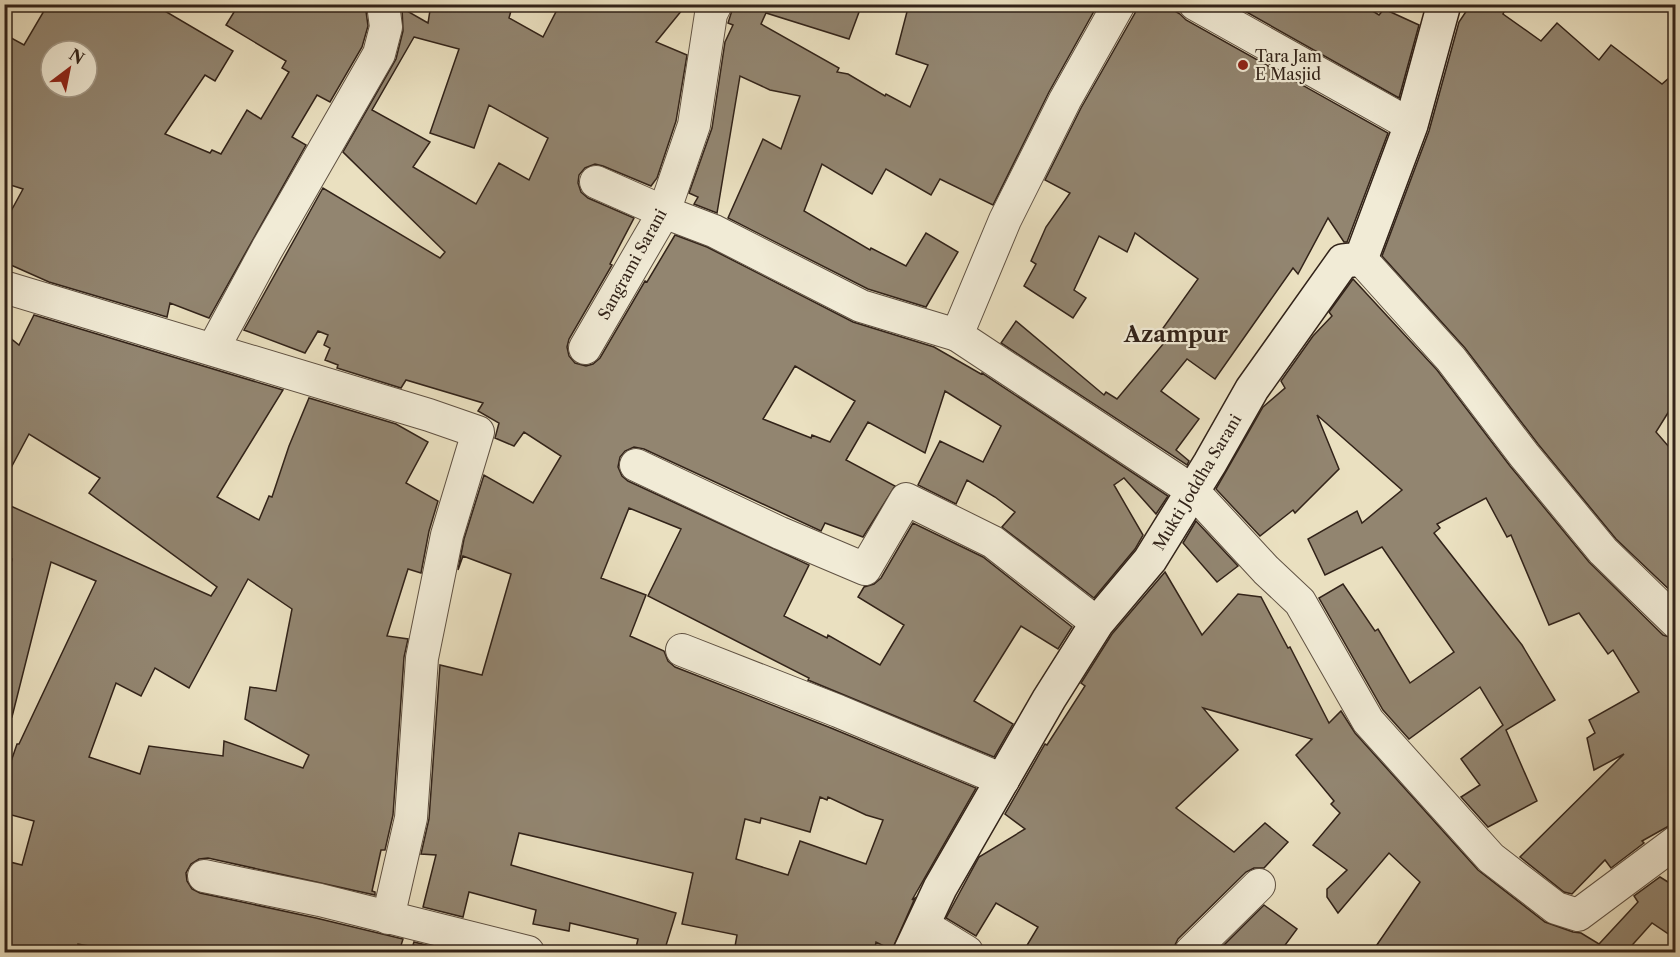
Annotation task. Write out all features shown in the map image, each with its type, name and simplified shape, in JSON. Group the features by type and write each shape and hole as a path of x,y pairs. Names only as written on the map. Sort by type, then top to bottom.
{"street":[{"path":"213,349 267,249 379,54 386,27 382,4"},
{"name":"Sangrami Sarani","path":"585,348 664,212 694,125 711,14 716,4"},
{"path":"957,335 1010,210 1065,100 1119,4"},
{"path":"1195,4 1411,125"},
{"path":"1444,4 1411,125 1361,259 1451,359 1524,455 1603,551 1676,622"},
{"path":"596,182 714,231 861,306 957,335 1193,491 1266,570 1300,602 1368,721 1491,858 1556,908 1578,915 1676,842"},
{"name":"Mukti Joddha Sarani","path":"916,939 940,888 1049,699 1097,623 1150,560 1252,389 1343,261 1361,259"},
{"path":"4,287 429,415 478,432 447,535 422,658 411,818 388,918"},
{"path":"636,465 780,533 865,569 906,499 993,542 1097,623"},
{"path":"682,650 838,711 1003,780"},
{"path":"204,876 320,900 528,952"},
{"path":"1191,952 1259,885"},
{"path":"916,939 967,952"}],"building":[{"path":"48,4 153,4 233,51 215,81 205,75 165,134 210,153 212,150 221,154 247,110 261,119 289,72 282,68 286,61 226,25 239,4 365,4 368,26 362,47 330,102 317,95 292,137 306,145 209,318 170,303 167,317 49,282 4,262 4,224 23,189 4,183 4,34 24,45"},
{"path":"431,4 513,4 509,18 543,37 560,4 687,4 656,42 687,55 676,121 657,178 651,186 595,164 585,168 579,175 578,183 581,192 588,198 634,218 610,264 612,265 569,339 567,347 569,356 575,363 586,366 600,358 675,235 707,247 853,322 934,347 982,373 1168,496 1156,514 1124,478 1114,485 1143,535 1135,549 1094,598 1002,527 1015,512 995,497 967,480 956,504 918,485 940,441 983,462 1001,426 945,391 925,453 868,422 846,460 895,486 863,537 825,523 821,531 644,449 634,447 625,451 620,457 618,467 622,476 628,481 809,565 784,616 827,638 828,635 880,665 904,625 858,597 864,587 874,584 881,578 913,523 983,557 1072,627 1058,649 1021,626 974,701 1013,724 994,757 808,680 809,678 648,596 681,529 629,508 601,578 646,595 630,636 664,651 668,661 675,667 976,788 912,900 915,898 892,950 876,942 874,952 734,952 737,935 682,924 693,873 519,833 511,865 676,913 664,952 635,952 638,939 570,923 569,931 533,924 536,910 469,892 463,917 423,907 436,855 421,854 429,819 440,665 482,675 511,574 463,556 458,570 464,539 484,475 533,503 561,456 524,432 514,446 495,438 499,423 478,411 483,403 406,380 401,388 337,368 338,365 325,360 330,348 324,345 328,335 318,331 305,353 244,330 323,188 440,258 445,252 343,152 396,59 403,31 402,8 428,23","holes":["414,37 459,49 430,133 474,148 489,105 548,138 529,180 499,163 476,204 413,167 430,142 372,110","795,366 855,401 830,442 812,435 811,438 763,419","820,797 827,800 828,797 866,815 883,820 866,864 800,841 788,875 736,859 745,819 760,823 761,818 810,832"]},
{"path":"734,4 862,4 849,39 766,13 761,24 839,68 837,72 848,74 885,96 886,94 910,107 928,65 896,54 909,4 1098,4 1049,92 993,205 940,179 931,195 886,169 872,194 822,164 804,211 870,250 871,248 906,266 926,233 958,252 926,307 868,289 728,218 763,139 781,149 800,96 770,90 740,76 717,213 694,204 698,197 689,193 712,128 725,42 733,25 728,23"},
{"path":"1137,4 1163,4 1186,20 1388,133 1347,242 1344,242 1328,218 1298,274 1293,268 1215,379 1187,359 1161,391 1199,419 1176,450 1189,461 1187,465 1001,343 1016,321 1104,395 1106,392 1117,399 1164,343 1156,338 1198,279 1135,233 1127,252 1099,236 1074,290 1086,298 1073,318 1024,286 1036,264 1031,261 1046,227 1070,193 1045,180 1081,108 1135,13"},
{"path":"1361,4 1379,15 1384,9 1419,25 1399,98 1234,5"},
{"path":"1471,4 1508,4 1503,14 1541,41 1557,23 1599,60 1611,45 1662,84 1676,72 1676,400 1656,432 1676,455 1676,596 1616,539 1538,444 1465,348 1382,256 1429,131 1459,22"},
{"path":"1353,279 1437,370 1510,466 1589,562 1663,635 1676,639 1676,822 1642,841 1644,843 1611,868 1605,860 1572,894 1564,892 1520,857 1624,754 1594,770 1587,738 1595,733 1589,720 1639,692 1613,650 1608,654 1579,613 1549,625 1511,535 1507,537 1486,498 1437,524 1440,528 1434,533 1522,645 1555,700 1506,730 1537,801 1488,827 1461,797 1480,785 1461,759 1503,725 1480,687 1409,739 1383,710 1319,598 1343,584 1375,631 1378,629 1410,683 1454,652 1382,547 1325,575 1308,539 1357,511 1362,523 1402,490 1317,415 1339,469 1295,513 1293,510 1260,536 1216,489 1263,407 1285,388 1281,381 1313,336 1332,316 1329,312"},
{"path":"34,315 283,390 217,497 259,520 269,496 272,497 289,446 309,398 396,424 428,442 406,483 438,501 429,531 421,573 408,569 387,636 408,639 404,657 393,815 385,850 381,850 372,891 375,895 208,858 199,859 191,864 186,873 187,881 192,889 200,893 403,939 399,952 125,952 78,944 77,952 4,952 4,883 10,862 22,865 34,821 4,813 4,782 17,744 96,581 51,562 12,717 4,716 4,594 12,559 4,556 4,503 211,596 217,587 89,493 100,478 29,434 4,481 4,333 19,345","holes":["248,579 292,609 276,691 250,687 245,719 309,755 303,768 224,741 223,756 149,746 140,774 89,757 116,683 141,696 155,668 189,688"]},
{"path":"1196,521 1238,566 1217,582 1183,543"},
{"path":"1165,572 1202,635 1238,594 1261,597 1329,723 1341,711 1355,733 1478,870 1545,922 1581,933 1599,944 1638,902 1634,896 1660,877 1676,887 1676,939 1652,923 1626,952 1372,952 1420,882 1389,853 1338,913 1327,897 1327,889 1347,870 1313,845 1340,813 1331,804 1334,801 1296,755 1312,739 1203,708 1238,750 1176,808 1234,852 1265,823 1288,842 1264,868 1254,868 1246,872 1178,939 1174,952 1023,952 1038,927 996,903 976,936 946,918 979,857 1025,829 1005,814 1045,744 1047,745 1085,686 1081,683 1112,634"},
{"path":"1264,905 1297,929 1280,952 1232,952 1223,946"},
{"path":"414,942 454,952 443,952 413,945"}],"place":[{"name":"Tara Jam E Masjid","path":"1243,65"}],"district":[{"name":"Azampur","path":"1176,334"}]}
